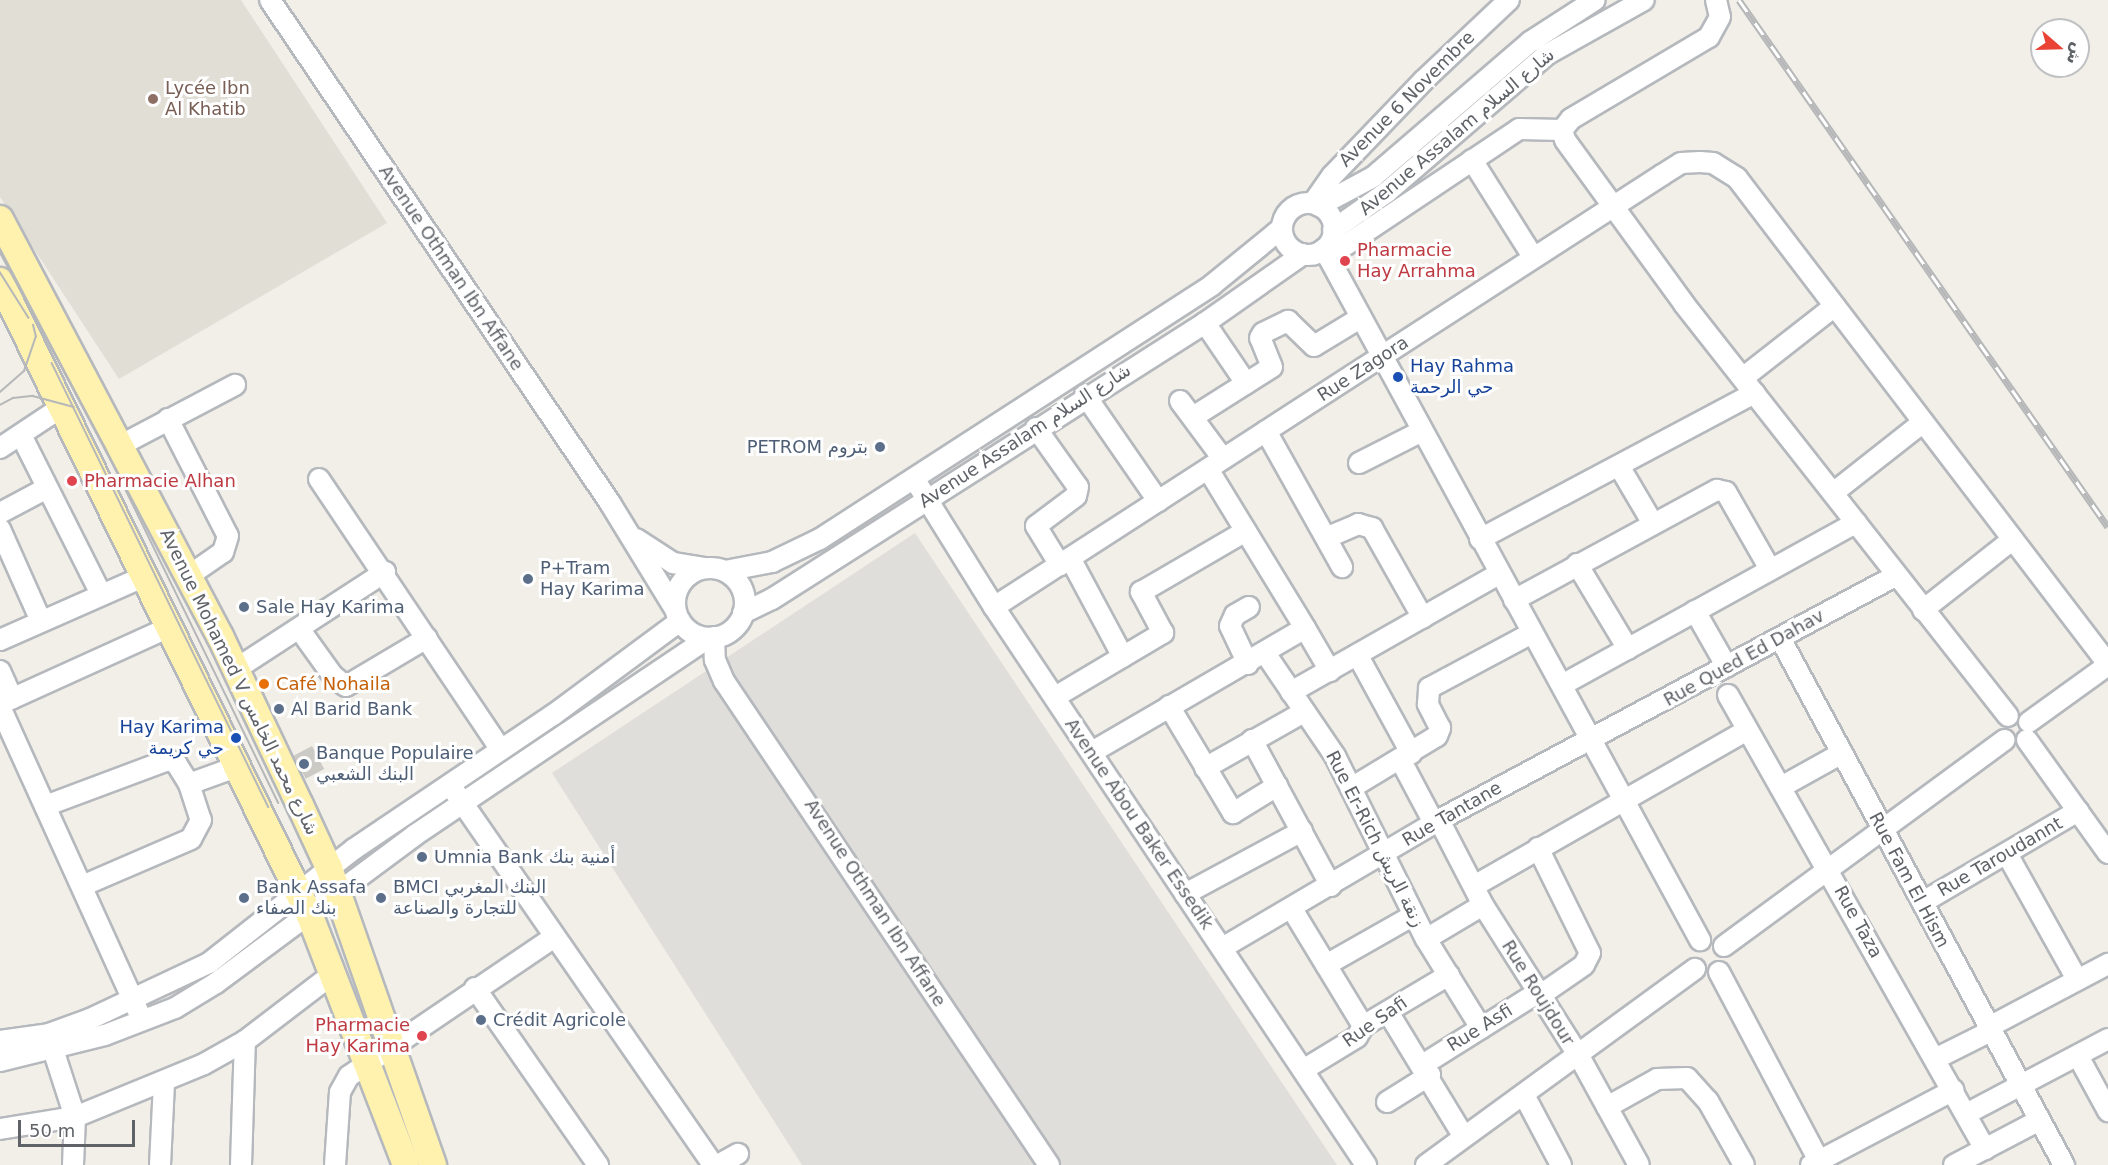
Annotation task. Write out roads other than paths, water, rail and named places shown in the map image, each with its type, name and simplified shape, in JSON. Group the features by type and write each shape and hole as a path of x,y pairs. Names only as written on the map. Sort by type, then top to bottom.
{"main road":[{"name":"Avenue Mohamed V شارع محمد الخامس","path":"0,219 121,445 236,669 329,868 433,1165"},
{"name":"Avenue Mohamed V شارع محمد الخامس","path":"0,281 310,916 370,1063 406,1165"}],"street":[{"name":"Avenue Othman Ibn Affane","path":"270,0 631,536 677,615"},
{"name":"Avenue 6 Novembre","path":"1316,205 1340,168 1459,44 1509,0"},
{"name":"Avenue Assalam شارع السلام","path":"1316,205 1357,187 1530,42 1595,0"},
{"name":"Avenue Assalam شارع السلام","path":"1333,230 1387,192 1546,55 1644,0"},
{"path":"1562,130 1571,119 1709,36 1720,17 1716,0"},
{"path":"1562,130 1528,126 1326,253 1303,254 1286,242 1282,228 1292,209 1316,205 1330,216 1333,230 1326,253 1420,432 1592,739 1700,940"},
{"path":"1562,130 1612,208 1923,610 2008,716"},
{"path":"1472,160 1533,257"},
{"name":"Rue Zagora","path":"993,607 1681,163 1713,163 1737,178 1835,306"},
{"path":"1340,168 1337,185 1357,187"},
{"name":"Avenue Assalam شارع السلام","path":"725,571 789,555 915,480 1230,273 1282,228"},
{"name":"Avenue Assalam شارع السلام","path":"743,613 925,501 1085,395 1204,322 1303,254"},
{"path":"1480,539 1619,466 1749,385 1835,306 2108,665 2028,731 2015,745 2004,740"},
{"path":"1193,417 1273,366 1260,338 1271,328 1292,322 1307,343 1314,346 1360,318"},
{"path":"1204,322 1246,383"},
{"path":"121,445 235,386"},
{"path":"1085,395 1158,501"},
{"path":"1180,400 1193,417 1246,531 1330,671"},
{"path":"0,448 62,407"},
{"path":"168,419 228,536 223,552 187,577"},
{"path":"1833,493 1922,423"},
{"path":"1036,428 1078,487 1076,496 1036,526 1065,561 1123,657"},
{"path":"1266,431 1328,537 1342,567"},
{"path":"1359,464 1420,432"},
{"path":"21,435 101,594"},
{"path":"1619,466 1652,522"},
{"path":"319,479 385,572 501,750"},
{"name":"Avenue Abou Baker Essedik","path":"915,480 925,501 993,607 1366,1165"},
{"path":"0,513 47,488"},
{"path":"1514,600 1712,491 1723,490 1770,569"},
{"path":"1562,686 1856,523"},
{"path":"1328,537 1359,524 1372,528 1423,618"},
{"path":"0,529 41,621"},
{"path":"1055,697 1163,633 1141,592 1246,531"},
{"name":"Avenue Othman Ibn Affane","path":"631,536 664,559 704,568"},
{"path":"1923,610 2012,540"},
{"path":"1577,564 1628,649"},
{"path":"0,1041 51,1042 143,1021 175,1008 244,966 462,803 711,638 730,631 743,613 742,590 725,571 704,568 681,582 677,615 501,750 329,868 208,963 51,1042 0,1061"},
{"path":"236,669 300,630 385,572"},
{"path":"1291,692 1499,574"},
{"name":"Rue Qued Ed Dahav","path":"1592,739 1897,575"},
{"path":"0,640 145,576"},
{"name":"Rue Er-Rich زنقة الريش","path":"1249,607 1235,615 1230,626 1257,658 1291,692 1304,712 1351,788 1382,855 1426,939 1481,1028"},
{"path":"1695,611 1727,667"},
{"path":"677,615 694,634 711,638"},
{"path":"4,703 170,627"},
{"path":"1092,752 1305,628"},
{"path":"300,630 333,676 346,686 427,638"},
{"path":"1351,788 1406,756 1440,731 1428,704 1429,688 1532,633"},
{"name":"Avenue Othman Ibn Affane","path":"711,638 715,660 724,681 1049,1165"},
{"name":"Rue Fam El Hism","path":"1780,638 1923,902 2018,1086 2064,1165"},
{"name":"Rue Roujdour","path":"1358,656 1436,821 1483,905 1579,1056 1638,1165"},
{"path":"0,671 4,703 45,806 143,1021"},
{"name":"Rue Taza","path":"1728,695 1954,1090 1985,1149"},
{"path":"1169,706 1233,813 1277,786"},
{"path":"1205,768 1304,712"},
{"path":"2004,740 2001,726 2008,716 2020,714 2028,731 2078,811 2108,853"},
{"path":"1474,886 1747,730"},
{"name":"Rue Tantane","path":"1222,948 1331,886 1436,821 1592,739"},
{"path":"1252,740 1331,886"},
{"path":"1724,946 1884,833 2004,740"},
{"path":"1781,787 1842,753"},
{"path":"45,806 168,760 176,763 189,784 201,820 191,839 82,886"},
{"path":"189,784 236,766"},
{"path":"451,785 713,1165"},
{"name":"Rue Taroudannt","path":"1923,902 2078,811"},
{"path":"1185,894 1302,831"},
{"name":"Rue Asfi","path":"1387,1102 1481,1028 1584,965 1590,953 1538,848"},
{"path":"2007,854 2078,979"},
{"path":"1426,939 1483,905"},
{"path":"1292,909 1363,1026"},
{"path":"1326,965 1414,915"},
{"path":"334,1165 342,1085 392,1046 475,988 554,937"},
{"path":"1700,940 1715,940 1724,946 1727,958 1719,972 1706,975 1695,969 1691,953 1700,940"},
{"path":"1935,1059 2108,964"},
{"path":"1426,1165 1579,1056 1695,969"},
{"path":"1719,972 1817,1164 1954,1090"},
{"path":"0,1129 75,1117 164,1082 245,1041 334,973"},
{"name":"Rue Safi","path":"1303,1070 1357,1036 1363,1026 1449,975"},
{"path":"475,988 598,1165"},
{"path":"1388,1012 1427,1070 1464,1137"},
{"path":"1966,1113 2108,1040"},
{"path":"242,1165 245,1041"},
{"path":"51,1042 75,1117 73,1165"},
{"path":"2078,1056 2108,1112"},
{"path":"1607,1107 1657,1079 1687,1078 1708,1101 1744,1165"},
{"path":"160,1165 164,1082"},
{"path":"1524,1095 1562,1165"},
{"path":"1954,1165 2038,1121"},
{"path":"718,1165 738,1154"}],"tram line":[{"path":"0,252 105,447 279,803"},
{"path":"0,272 29,318"},
{"path":"0,392 24,371 36,337 33,325"},
{"path":"52,363 269,807"},
{"path":"0,405 13,398 33,396 74,407"}],"railway":[{"path":"1739,0 2108,527"}],"place":[{"name":"Lycée Ibn Al Khatib","path":"153,99"},
{"name":"Pharmacie Hay Arrahma","path":"1345,261"},
{"name":"Hay Rahma حي الرحمة","path":"1398,377"},
{"name":"PETROM بتروم","path":"880,447"},
{"name":"Pharmacie Alhan","path":"72,481"},
{"name":"P+Tram Hay Karima","path":"528,579"},
{"name":"Sale Hay Karima","path":"244,607"},
{"name":"Café Nohaila","path":"264,684"},
{"name":"Al Barid Bank","path":"279,709"},
{"name":"Hay Karima حي كريمة","path":"236,738"},
{"name":"Banque Populaire البنك الشعبي","path":"304,764"},
{"name":"Umnia Bank أمنية بنك","path":"422,857"},
{"name":"Bank Assafa بنك الصفاء","path":"244,898"},
{"name":"BMCI البنك المغربي للتجارة والصناعة","path":"381,898"},
{"name":"Crédit Agricole","path":"481,1020"},
{"name":"Pharmacie Hay Karima","path":"422,1036"}]}
